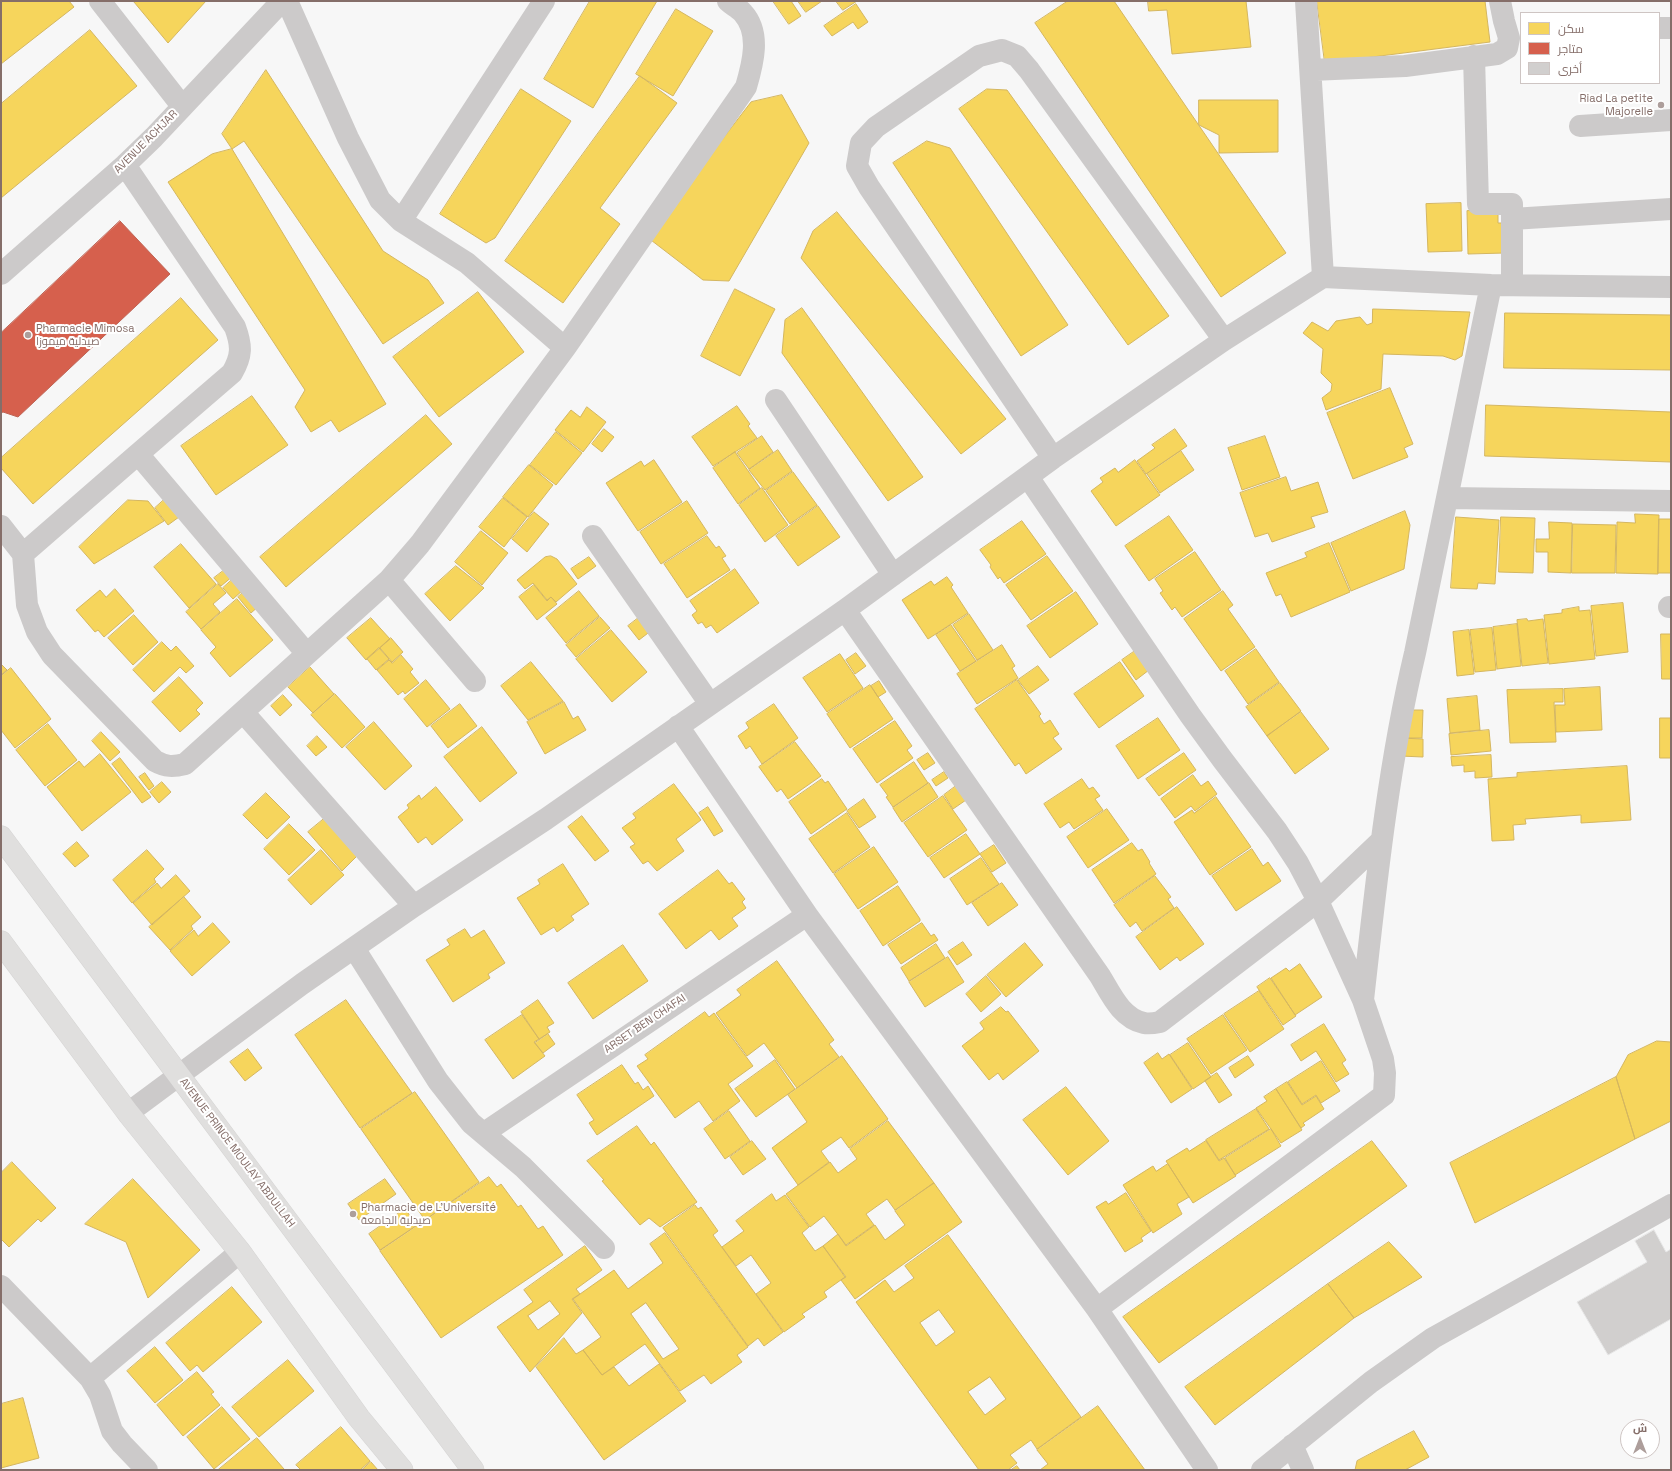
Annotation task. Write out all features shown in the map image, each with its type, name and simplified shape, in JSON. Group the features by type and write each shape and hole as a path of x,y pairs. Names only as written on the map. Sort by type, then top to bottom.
{"main road":[{"name":"AVENUE PRINCE MOULAY ABDULLAH","path":"1,836 473,1470"},
{"path":"1,942 128,1112 240,1252 359,1418 402,1470"}],"street":[{"path":"100,1 182,106"},
{"name":"AVENUE ACHJAR","path":"1,274 125,165 154,137 282,1"},
{"path":"287,1 348,138 380,200 401,221 467,264 565,348"},
{"path":"401,221 544,1"},
{"path":"1,526 23,554 24,584 27,605 37,632 52,655 155,761 165,766 174,767 185,764 389,580 420,544 565,348 746,87 752,66 754,48 752,28 743,13 728,1"},
{"path":"1306,1 1323,277"},
{"path":"1311,70 1405,66 1497,54 1508,46 1515,38 1504,21 1500,1"},
{"path":"1660,28 1671,28"},
{"path":"1053,458 869,187 857,166 861,143 882,123 979,56 1002,50 1017,56 1029,70 1224,340"},
{"path":"1363,1000 1381,841 1402,708 1448,498 1502,285 1512,219 1512,204 1478,204 1474,56"},
{"path":"1580,126 1671,120"},
{"path":"23,554 232,373 238,362 240,340 235,327 125,165"},
{"path":"1512,219 1671,209"},
{"path":"128,1112 302,984 414,906 546,819 845,610 1053,458 1224,340 1323,277 1502,285 1671,287"},
{"path":"776,400 893,575"},
{"path":"138,454 307,654"},
{"path":"1028,477 1195,721 1277,831 1298,863 1318,901 1363,1000 1383,1059 1385,1072 1384,1095 1097,1309"},
{"path":"1448,498 1671,500"},
{"path":"593,536 710,704"},
{"path":"389,580 475,681"},
{"path":"845,610 1100,976 1118,1006 1128,1016 1144,1023 1160,1022 1318,901 1381,841"},
{"path":"243,712 414,906"},
{"path":"678,726 806,915 1097,1309 1207,1470"},
{"name":"ARSET BEN CHAFAI","path":"484,1133 806,915"},
{"path":"354,948 438,1081 471,1123 523,1167 604,1248"},
{"path":"1262,1470 1371,1382 1433,1338 1671,1206"},
{"path":"90,1378 240,1252"},
{"path":"1,1286 90,1378 100,1395 112,1431 122,1444 147,1470"},
{"path":"1292,1445 1303,1470"}],"building: سكن":[{"path":"1,1 69,1 74,7 1,64"},
{"path":"206,1 168,43 134,2"},
{"path":"590,1 657,1 593,108 544,79"},
{"path":"773,1 791,1 801,16 789,24"},
{"path":"798,1 822,1 806,12"},
{"path":"836,1 857,1 843,10"},
{"path":"1068,1 1114,1 1286,253 1221,297 1035,23"},
{"path":"1148,1 1246,1 1251,47 1172,54 1167,10 1149,11"},
{"path":"1317,1 1485,1 1490,42 1325,63"},
{"path":"856,4 868,22 858,29 853,22 832,36 824,26"},
{"path":"676,9 713,31 673,96 636,74"},
{"path":"90,30 137,86 1,198 1,104"},
{"path":"266,70 383,251 428,280 444,303 383,344 244,141 232,149 222,134"},
{"path":"640,76 677,103 600,208 620,224 563,303 505,261"},
{"path":"521,89 571,121 495,238 486,243 440,214"},
{"path":"987,89 1007,90 1169,316 1128,345 959,109"},
{"path":"782,95 809,143 729,281 703,280 647,237 751,102"},
{"path":"1199,100 1278,100 1278,152 1219,153 1219,135 1199,125"},
{"path":"927,141 950,148 1068,325 1021,356 893,163"},
{"path":"232,149 386,404 339,432 331,420 311,432 295,407 305,390 168,182 212,154"},
{"path":"1461,203 1462,251 1428,252 1426,204"},
{"path":"1498,210 1498,223 1505,223 1505,253 1468,254 1467,211"},
{"path":"837,212 1006,419 961,454 801,258 813,231"},
{"path":"735,289 775,309 740,376 701,356"},
{"path":"478,292 524,352 439,417 393,357"},
{"path":"181,298 218,340 33,504 1,468 1,458"},
{"path":"802,308 923,477 888,501 782,353 785,320"},
{"path":"1373,309 1470,312 1462,356 1455,360 1443,356 1383,354 1381,389 1326,410 1322,398 1331,391 1332,384 1321,373 1323,349 1303,333 1312,322 1328,331 1336,321 1360,317 1367,325 1372,323"},
{"path":"1505,313 1671,315 1671,370 1504,368"},
{"path":"1390,388 1413,444 1404,448 1408,457 1353,479 1327,413"},
{"path":"252,396 288,445 216,495 181,446"},
{"path":"1486,405 1671,412 1671,462 1485,456"},
{"path":"737,406 750,424 748,426 757,438 713,466 692,437"},
{"path":"587,407 606,422 583,452 555,430 571,410 580,417"},
{"path":"426,415 452,444 286,587 260,557"},
{"path":"604,429 614,437 602,452 592,444"},
{"path":"1175,429 1187,446 1146,474 1137,461 1155,448 1152,445"},
{"path":"556,432 582,453 556,485 530,465"},
{"path":"762,436 773,452 749,469 737,453"},
{"path":"1265,436 1280,477 1242,490 1228,448"},
{"path":"778,450 792,471 765,490 749,470"},
{"path":"1181,451 1194,470 1160,493 1147,474"},
{"path":"735,452 760,488 738,504 713,468"},
{"path":"654,460 682,502 638,531 606,483 641,461 644,466"},
{"path":"1135,460 1160,495 1116,526 1091,491 1103,482 1100,478 1115,468 1118,472"},
{"path":"529,465 553,485 528,517 503,497"},
{"path":"793,472 817,505 790,524 766,491"},
{"path":"1286,477 1291,491 1318,482 1328,512 1311,517 1315,527 1272,542 1268,533 1255,537 1240,493"},
{"path":"762,488 788,525 765,542 739,505"},
{"path":"503,498 527,517 504,547 479,527"},
{"path":"165,499 179,517 168,525 155,508"},
{"path":"128,500 148,501 164,521 94,564 79,547"},
{"path":"687,501 708,533 661,564 640,532"},
{"path":"818,506 840,537 798,566 776,536"},
{"path":"1405,511 1410,525 1404,569 1351,591 1331,543"},
{"path":"534,512 549,524 527,552 512,539"},
{"path":"1635,514 1659,515 1658,574 1616,573 1617,522 1635,523"},
{"path":"1169,516 1193,550 1149,581 1125,546"},
{"path":"1456,517 1499,520 1495,584 1478,583 1477,589 1451,588"},
{"path":"1501,517 1535,518 1533,573 1499,572"},
{"path":"1659,519 1671,519 1671,573 1658,573"},
{"path":"1022,521 1046,554 1004,583 1000,577 998,579 990,567 991,565 980,550"},
{"path":"1549,522 1572,523 1571,573 1548,572 1548,552 1536,552 1536,539 1549,539"},
{"path":"1573,524 1616,525 1615,573 1572,573"},
{"path":"481,531 508,553 482,585 455,562"},
{"path":"707,536 716,548 719,546 726,556 722,558 730,570 687,598 664,564"},
{"path":"1329,543 1350,592 1291,617 1281,594 1276,596 1266,573 1307,557 1305,553"},
{"path":"181,544 216,584 189,608 154,567"},
{"path":"1195,552 1221,590 1182,617 1175,607 1172,610 1160,593 1163,591 1155,579"},
{"path":"551,556 557,559 577,584 556,602 551,597 547,600 533,583 525,589 517,580 545,557"},
{"path":"1047,556 1073,591 1031,620 1006,585"},
{"path":"589,557 596,566 578,579 571,569"},
{"path":"456,566 484,588 450,621 425,594"},
{"path":"227,568 233,576 221,586 214,578"},
{"path":"735,569 759,603 717,633 711,625 706,628 702,622 698,624 692,615 697,611 690,601"},
{"path":"947,577 953,585 951,587 968,613 928,639 902,600 931,581 934,585"},
{"path":"233,579 243,590 233,599 223,588"},
{"path":"218,584 226,593 213,604 220,612 201,629 186,612"},
{"path":"534,585 547,601 551,597 557,604 537,620 519,597"},
{"path":"115,589 134,611 104,637 98,630 95,632 76,610 100,590 106,597"},
{"path":"246,590 260,605 251,613 238,597"},
{"path":"579,591 599,616 566,643 546,618"},
{"path":"1223,591 1233,605 1228,609 1255,647 1221,671 1184,619"},
{"path":"1076,592 1098,624 1050,658 1027,626"},
{"path":"237,599 273,640 230,677 210,653 216,647 201,630"},
{"path":"1623,603 1628,652 1596,656 1591,606"},
{"path":"1579,607 1579,611 1590,610 1595,659 1549,664 1544,615 1562,613 1562,610"},
{"path":"969,614 993,650 977,660 953,625"},
{"path":"134,615 158,642 133,665 108,638"},
{"path":"641,616 652,630 639,640 628,626"},
{"path":"600,617 610,628 576,657 566,645"},
{"path":"371,618 390,639 366,660 347,638"},
{"path":"1527,619 1528,621 1543,619 1548,663 1522,666 1517,620"},
{"path":"1517,624 1521,666 1497,669 1493,627"},
{"path":"951,625 976,661 960,671 936,635"},
{"path":"1492,628 1496,670 1475,672 1470,630"},
{"path":"611,630 647,672 612,702 576,659"},
{"path":"1469,630 1474,674 1457,676 1453,632"},
{"path":"1661,634 1671,634 1671,679 1662,679"},
{"path":"391,638 403,652 392,662 380,648"},
{"path":"162,642 171,651 176,646 194,666 186,673 180,667 154,692 133,670"},
{"path":"1002,645 1015,666 1012,668 1018,678 977,704 957,674"},
{"path":"379,648 389,659 376,670 367,659"},
{"path":"1256,649 1279,682 1248,704 1225,671"},
{"path":"1135,651 1149,670 1136,680 1122,660"},
{"path":"856,653 866,666 855,674 846,660"},
{"path":"840,654 863,688 827,712 803,678"},
{"path":"401,655 413,669 410,672 419,683 405,694 403,691 398,695 377,670 389,660 392,663"},
{"path":"531,662 563,701 528,720 501,686"},
{"path":"1120,662 1144,696 1099,728 1074,694"},
{"path":"1,664 7,670 1,675"},
{"path":"1038,666 1049,680 1029,694 1018,680"},
{"path":"310,667 334,694 313,713 288,687"},
{"path":"11,668 51,719 15,748 1,730 1,676"},
{"path":"179,677 203,703 196,710 200,714 180,732 152,702"},
{"path":"426,680 450,709 427,727 404,699"},
{"path":"1017,680 1041,714 1039,716 1044,724 1050,720 1059,734 1053,738 1062,749 1026,774 1019,763 1015,766 975,709"},
{"path":"879,681 886,692 878,697 871,686"},
{"path":"1280,683 1301,711 1267,736 1246,707"},
{"path":"870,685 893,719 850,748 827,714"},
{"path":"1600,687 1602,730 1556,732 1555,705 1565,705 1564,689"},
{"path":"1563,689 1563,702 1554,702 1556,742 1510,743 1507,690"},
{"path":"335,694 365,727 342,748 311,715"},
{"path":"283,695 292,705 280,716 271,706"},
{"path":"1477,696 1480,730 1450,733 1447,699"},
{"path":"564,702 573,719 578,716 586,730 545,754 527,722"},
{"path":"460,704 477,726 448,748 431,726"},
{"path":"774,704 798,738 762,764 750,746 746,749 738,736 749,728 746,723"},
{"path":"1405,710 1423,710 1422,738 1404,738"},
{"path":"1301,712 1329,749 1295,774 1267,736"},
{"path":"1158,718 1180,750 1138,779 1116,746"},
{"path":"1660,718 1671,718 1671,758 1660,758"},
{"path":"895,721 912,746 907,750 913,758 877,783 853,749"},
{"path":"374,722 412,766 385,790 346,747"},
{"path":"48,724 77,760 45,786 16,750"},
{"path":"482,727 517,773 480,802 444,757"},
{"path":"1489,730 1491,751 1451,755 1449,734"},
{"path":"101,732 120,752 110,761 92,741"},
{"path":"317,736 327,747 316,756 307,746"},
{"path":"1400,738 1423,739 1423,757 1400,756"},
{"path":"795,742 821,776 788,799 781,789 777,792 759,767"},
{"path":"928,753 935,763 924,770 917,760"},
{"path":"1184,753 1196,770 1159,796 1146,779"},
{"path":"100,754 131,792 82,831 47,787 79,761 84,767"},
{"path":"1491,755 1492,777 1475,778 1475,771 1464,772 1464,765 1452,766 1451,757"},
{"path":"120,758 151,797 142,803 112,764"},
{"path":"914,762 928,783 893,807 886,797 888,796 880,785"},
{"path":"1627,766 1631,820 1581,823 1581,815 1525,819 1526,824 1513,825 1514,840 1492,841 1488,779 1517,777 1517,773"},
{"path":"944,772 948,778 936,786 932,780"},
{"path":"145,773 154,786 149,790 139,777"},
{"path":"1193,775 1201,786 1208,781 1217,794 1195,811 1191,806 1175,818 1161,799"},
{"path":"822,779 825,783 828,781 847,809 811,834 789,802"},
{"path":"1082,779 1089,789 1093,787 1100,796 1095,799 1103,810 1074,829 1069,822 1060,828 1044,804"},
{"path":"162,782 171,792 159,803 150,792"},
{"path":"929,783 938,797 902,822 893,808"},
{"path":"674,784 701,820 676,839 684,851 657,871 648,861 643,864 630,847 635,844 622,828 636,818 633,814"},
{"path":"956,786 966,800 953,809 944,795"},
{"path":"436,787 463,820 432,845 426,837 418,843 398,817 409,808 407,805 419,795 421,799"},
{"path":"266,793 290,817 267,839 243,815"},
{"path":"943,796 967,830 928,857 904,823"},
{"path":"1216,797 1251,847 1210,875 1174,822 1192,810 1194,813"},
{"path":"864,799 876,817 859,828 847,811"},
{"path":"708,807 723,831 714,836 699,813"},
{"path":"1107,809 1129,840 1088,868 1067,837"},
{"path":"847,813 870,847 833,873 809,839"},
{"path":"582,816 609,851 595,861 568,827"},
{"path":"325,818 358,855 342,871 308,832"},
{"path":"289,824 315,850 289,875 264,849"},
{"path":"966,834 980,854 944,878 930,858"},
{"path":"77,842 89,856 75,867 63,854"},
{"path":"1132,843 1138,851 1142,849 1156,874 1114,903 1092,870"},
{"path":"994,845 1006,863 992,872 980,854"},
{"path":"874,847 898,882 858,909 834,874"},
{"path":"1252,849 1263,866 1268,862 1281,881 1236,911 1212,876"},
{"path":"147,850 164,869 154,879 156,882 132,903 113,880"},
{"path":"321,850 344,875 311,905 288,880"},
{"path":"981,858 999,884 967,905 950,879"},
{"path":"563,864 589,904 571,916 574,920 557,932 554,927 541,935 517,898 540,884 538,880"},
{"path":"718,870 729,884 732,882 745,899 742,902 746,908 732,918 738,926 719,940 711,930 686,949 659,914"},
{"path":"176,875 190,891 152,925 133,903 157,883 161,888"},
{"path":"1155,876 1171,897 1168,899 1174,908 1142,931 1136,922 1130,927 1114,905"},
{"path":"1002,883 1018,905 988,926 972,903"},
{"path":"898,886 920,921 883,946 860,911"},
{"path":"184,897 201,917 191,926 193,929 170,950 149,927"},
{"path":"1177,907 1204,944 1180,961 1177,957 1160,970 1136,937"},
{"path":"213,923 230,942 192,976 170,951 194,930 198,936"},
{"path":"922,923 931,936 934,934 938,940 901,964 888,945"},
{"path":"465,929 471,938 484,930 505,963 488,974 490,978 453,1002 426,960 450,945 447,940"},
{"path":"963,942 972,955 957,965 948,952"},
{"path":"1025,943 1043,965 1006,997 987,975"},
{"path":"936,944 945,958 909,981 901,968"},
{"path":"623,945 648,981 593,1019 568,983"},
{"path":"948,957 964,982 925,1007 909,982"},
{"path":"777,961 834,1040 829,1044 839,1057 797,1088 764,1043 747,1056 716,1013 741,995 737,990"},
{"path":"1300,964 1322,997 1295,1015 1271,978 1286,968 1289,971"},
{"path":"986,976 1001,994 981,1012 966,994"},
{"path":"1270,978 1296,1016 1283,1025 1257,987"},
{"path":"1259,991 1284,1029 1250,1052 1224,1014"},
{"path":"346,1000 412,1093 360,1128 295,1035"},
{"path":"538,1000 554,1023 547,1027 550,1032 539,1039 521,1012"},
{"path":"1001,1007 1006,1012 1008,1011 1039,1051 1003,1080 998,1073 989,1080 962,1046 984,1029 980,1023"},
{"path":"705,1012 709,1017 714,1013 753,1066 728,1084 740,1101 713,1121 699,1101 675,1118 637,1066 648,1059 645,1055"},
{"path":"522,1015 539,1039 534,1042 545,1056 513,1079 485,1040"},
{"path":"1223,1015 1247,1050 1211,1074 1187,1039"},
{"path":"1324,1024 1346,1060 1342,1063 1349,1074 1336,1082 1316,1051 1301,1061 1291,1045"},
{"path":"548,1034 555,1044 543,1053 535,1043"},
{"path":"1657,1041 1671,1042 1671,1121 1635,1139 1616,1077 1628,1055"},
{"path":"1188,1043 1211,1077 1193,1089 1170,1055"},
{"path":"248,1049 262,1068 245,1081 230,1062"},
{"path":"1158,1053 1162,1059 1169,1054 1192,1089 1171,1103 1144,1063"},
{"path":"842,1056 888,1119 849,1148 841,1137 821,1151 829,1162 798,1185 772,1148 807,1122 788,1095"},
{"path":"1248,1056 1254,1065 1235,1078 1229,1068"},
{"path":"775,1060 795,1089 756,1117 735,1089"},
{"path":"1321,1061 1340,1091 1321,1103 1316,1095 1302,1104 1288,1082"},
{"path":"622,1065 635,1084 638,1082 643,1090 648,1086 654,1096 597,1135 589,1123 594,1120 577,1095"},
{"path":"1217,1073 1232,1095 1219,1103 1205,1081"},
{"path":"1616,1077 1635,1139 1475,1223 1450,1163"},
{"path":"1287,1082 1302,1105 1316,1096 1324,1109 1303,1123 1305,1125 1301,1128 1276,1089"},
{"path":"1066,1087 1109,1141 1068,1175 1023,1120"},
{"path":"1276,1089 1302,1130 1281,1143 1256,1108 1267,1101 1264,1097"},
{"path":"415,1092 479,1182 425,1220 361,1129"},
{"path":"1256,1109 1269,1129 1219,1160 1206,1140"},
{"path":"729,1111 750,1141 725,1159 704,1129"},
{"path":"888,1121 934,1183 895,1210 887,1199 866,1214 874,1225 846,1245 824,1216 810,1227 786,1194 830,1162 838,1173 857,1159 850,1149"},
{"path":"637,1126 651,1145 654,1142 697,1202 660,1227 649,1218 640,1225 602,1181 604,1180 587,1161"},
{"path":"1271,1129 1281,1146 1235,1175 1225,1158"},
{"path":"752,1141 766,1159 743,1175 730,1157"},
{"path":"1206,1141 1219,1161 1224,1158 1236,1176 1193,1203 1166,1161 1187,1148 1189,1151"},
{"path":"1372,1141 1407,1186 1159,1363 1123,1317"},
{"path":"12,1162 56,1208 41,1222 38,1219 9,1247 1,1239 1,1173"},
{"path":"1168,1164 1189,1197 1177,1204 1182,1214 1153,1233 1123,1185 1153,1166 1156,1171"},
{"path":"489,1177 497,1187 501,1184 518,1207 521,1205 538,1229 543,1226 563,1255 441,1338 380,1251"},
{"path":"133,1179 200,1250 148,1298 126,1242 85,1224"},
{"path":"385,1179 396,1194 359,1220 348,1204"},
{"path":"934,1183 962,1222 855,1299 841,1280 846,1277 823,1246 838,1234 846,1246 875,1225 885,1240 905,1225 895,1211"},
{"path":"1126,1193 1151,1231 1141,1238 1143,1241 1125,1252 1096,1207 1106,1201 1108,1204"},
{"path":"772,1194 776,1201 785,1195 809,1227 802,1233 815,1251 823,1246 845,1277 824,1292 827,1297 802,1314 805,1317 784,1332 756,1294 771,1283 751,1255 736,1266 722,1247 744,1231 736,1221"},
{"path":"695,1205 698,1209 701,1207 718,1231 713,1235 783,1332 764,1346 758,1338 748,1346 663,1228"},
{"path":"405,1209 417,1225 380,1250 369,1234"},
{"path":"665,1233 748,1347 737,1355 742,1362 711,1384 704,1375 680,1391 645,1344 602,1375 583,1350 601,1337 573,1299 614,1270 628,1289 663,1263 650,1244","holes":["646,1303 679,1349 663,1359 631,1314"]},
{"path":"948,1235 1081,1417 1037,1449 1031,1440 1010,1455 1017,1463 1008,1470 979,1470 856,1302 885,1280 894,1292 914,1278 905,1266","holes":["939,1310 955,1332 936,1346 920,1323","990,1377 1006,1399 985,1415 968,1392"]},
{"path":"1389,1242 1422,1277 1354,1318 1328,1284"},
{"path":"585,1246 602,1270 576,1289 580,1294 572,1299 582,1313 530,1372 497,1327 533,1302 524,1290","holes":["550,1301 560,1314 538,1330 528,1316"]},
{"path":"1328,1284 1354,1318 1215,1425 1185,1387"},
{"path":"232,1287 262,1322 203,1372 197,1365 190,1371 166,1343"},
{"path":"564,1338 576,1354 583,1350 602,1375 614,1367 629,1386 659,1364 686,1401 604,1460 536,1367"},
{"path":"155,1347 183,1380 155,1403 127,1371"},
{"path":"288,1360 314,1391 259,1437 232,1407"},
{"path":"197,1372 214,1392 211,1394 220,1405 183,1436 157,1405"},
{"path":"23,1398 39,1458 1,1468 1,1404"},
{"path":"1098,1406 1145,1470 1040,1470 1048,1464 1037,1450"},
{"path":"222,1407 250,1439 214,1469 187,1437"},
{"path":"341,1427 370,1461 360,1470 301,1470 296,1465"},
{"path":"1414,1431 1429,1457 1405,1470 1355,1470 1357,1461"},
{"path":"257,1438 284,1469 283,1470 218,1470"},
{"path":"371,1462 378,1470 362,1470"},
{"path":"1017,1466 1020,1470 1011,1470"}],"building: متاجر":[{"path":"120,221 170,274 18,417 3,412 1,413 1,333"}],"building: أخرى":[{"path":"1654,1230 1666,1252 1671,1249 1671,1319 1608,1355 1577,1302 1647,1262 1635,1241"}],"place":[{"name":"Riad La petite Majorelle","path":"1661,105"},
{"name":"Pharmacie Mimosa صيدلية ميموزا","path":"28,335"},
{"name":"Pharmacie de L'Université صيدلية الجامعة","path":"353,1214"}]}
